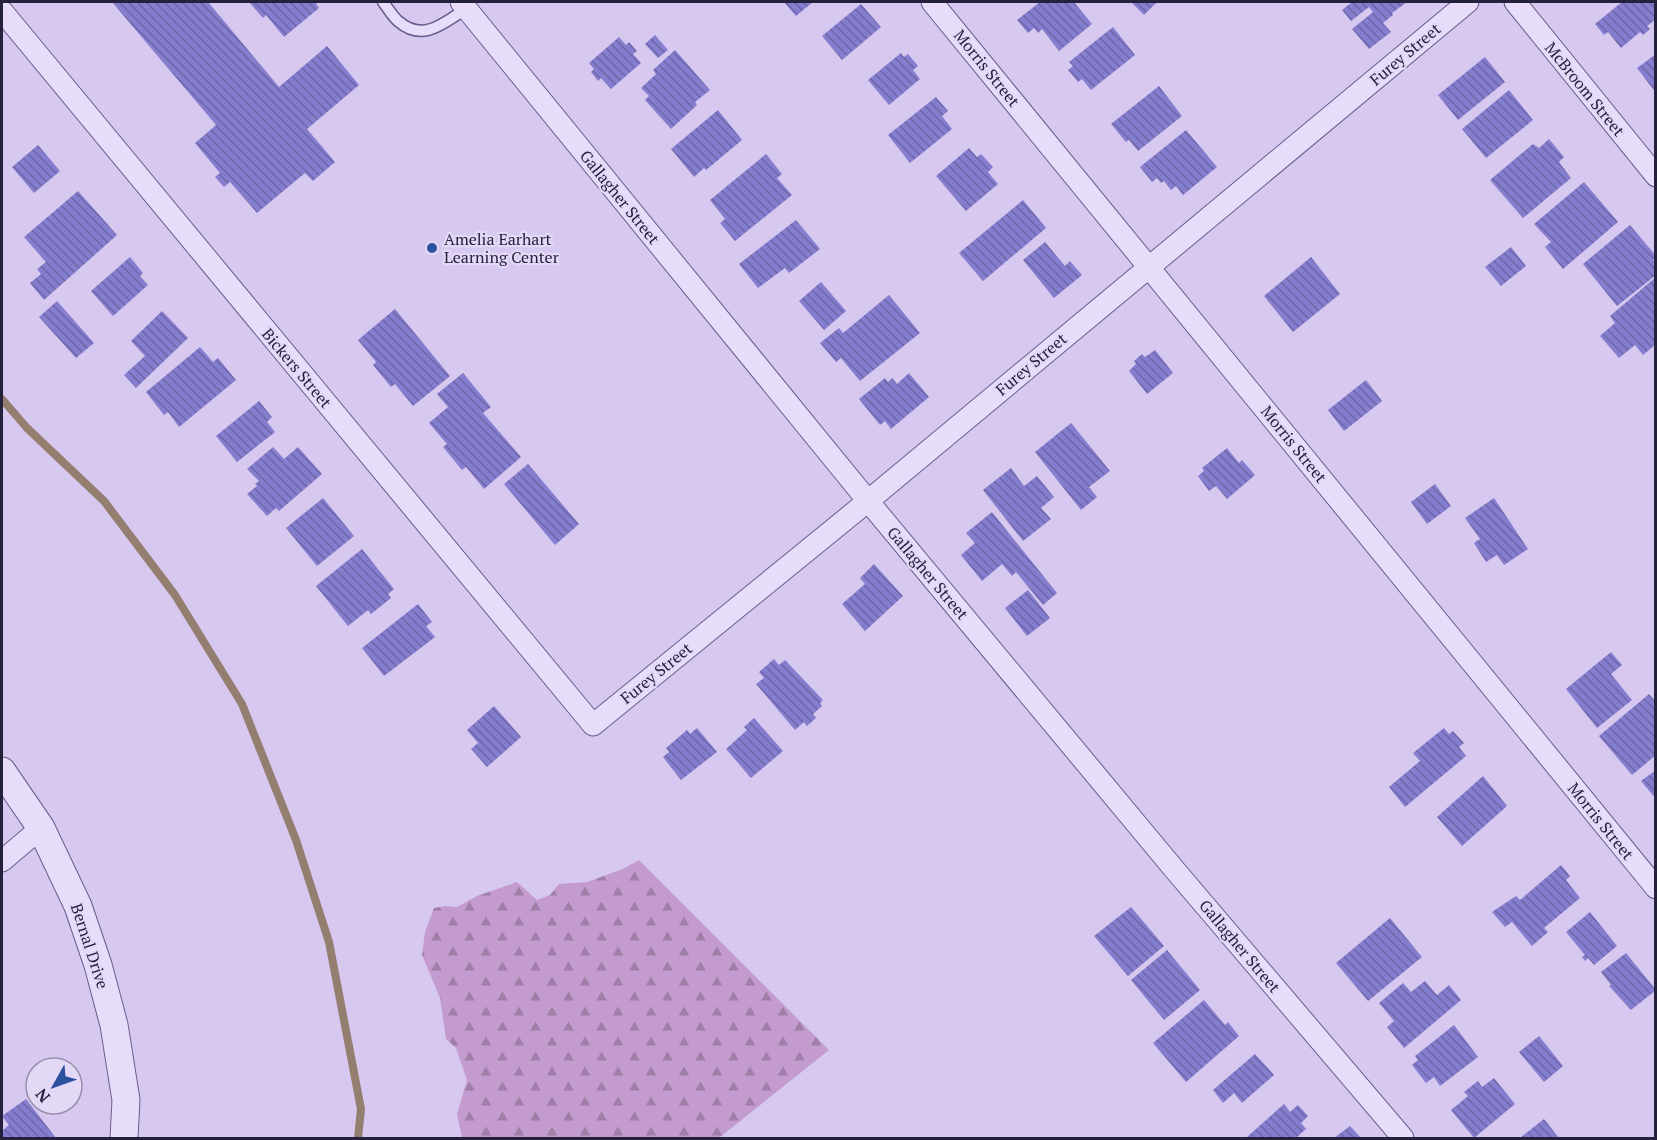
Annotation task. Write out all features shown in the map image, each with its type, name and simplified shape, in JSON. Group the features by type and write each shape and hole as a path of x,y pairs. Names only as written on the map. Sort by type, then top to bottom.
{"street":[{"name":"Morris Street","path":"932,2 1656,888"},
{"name":"Furey Street","path":"593,725 868,501 1468,2"},
{"name":"McBroom Street","path":"1515,2 1656,176"},
{"name":"Gallagher Street","path":"464,5 868,501 1174,869 1403,1138"},
{"name":"Bickers Street","path":"2,11 593,725"},
{"name":"Bernal Drive","path":"2,771 41,828 78,906 98,964 114,1025 126,1100 124,1138"},
{"path":"2,861 41,828"}],"lane":[{"path":"383,2 398,20 416,32 433,29 464,5"}],"green space":[{"path":"639,860 829,1050 719,1138 462,1138 457,1114 467,1080 456,1048 446,1039 440,998 422,955 425,932 434,908 457,907 477,896 517,882 537,900 550,895 559,884 587,882 623,869"}],"building":[{"path":"112,2 208,2 279,87 327,46 359,85 307,129 335,162 313,181 305,173 257,213 230,182 224,187 215,177 220,173 195,143 216,125"},
{"path":"249,2 315,2 319,8 284,37 266,15 263,18"},
{"path":"784,2 813,2 796,16"},
{"path":"1040,2 1074,2 1092,24 1059,51 1042,29 1038,33 1034,28 1028,33 1017,20"},
{"path":"1131,2 1157,2 1144,15"},
{"path":"1352,2 1407,2 1383,23 1391,32 1369,49 1352,29 1373,12 1369,7 1351,21 1342,10"},
{"path":"1622,2 1656,2 1656,19 1647,26 1650,29 1643,35 1640,32 1621,48 1608,32 1604,35 1595,24"},
{"path":"861,4 881,27 842,60 822,36"},
{"path":"1113,27 1135,55 1091,90 1082,79 1078,82 1068,70 1073,66 1069,62"},
{"path":"655,35 668,50 658,58 645,44"},
{"path":"619,37 626,45 629,42 637,51 633,54 641,63 611,89 601,78 598,81 591,72 594,69 589,63"},
{"path":"675,50 710,90 695,102 697,105 671,129 645,100 649,96 641,88 656,74 653,70"},
{"path":"901,53 904,57 908,54 918,66 913,70 920,79 889,105 868,80"},
{"path":"1656,54 1656,93 1637,68"},
{"path":"1485,57 1505,82 1458,120 1438,95"},
{"path":"1159,86 1182,116 1138,151 1129,140 1126,142 1111,124"},
{"path":"1509,90 1533,120 1486,158 1462,129"},
{"path":"936,97 948,111 942,116 952,129 910,163 888,135"},
{"path":"718,110 742,140 694,177 671,149"},
{"path":"1186,130 1217,167 1183,195 1176,186 1171,190 1164,181 1161,183 1157,178 1152,182 1140,167"},
{"path":"1549,139 1564,157 1559,162 1571,178 1523,218 1490,180 1533,144 1539,148"},
{"path":"38,145 60,171 34,193 12,167"},
{"path":"969,148 977,157 981,154 993,167 988,172 998,184 966,211 936,176"},
{"path":"766,154 782,174 777,178 792,195 735,241 720,223 725,219 710,200"},
{"path":"1584,182 1618,222 1563,269 1545,247 1551,242 1534,224"},
{"path":"78,191 117,235 44,300 30,283 41,274 37,269 46,262 24,237"},
{"path":"1023,200 1046,228 983,281 959,253"},
{"path":"796,220 820,249 789,273 785,268 758,288 739,264"},
{"path":"1630,225 1656,256 1653,260 1656,263 1656,275 1617,306 1583,264"},
{"path":"1045,242 1065,266 1070,261 1082,275 1054,298 1023,260"},
{"path":"1511,247 1526,266 1501,286 1485,267"},
{"path":"130,257 143,273 140,276 148,285 113,316 91,291"},
{"path":"1311,257 1340,294 1293,332 1264,296"},
{"path":"1656,277 1656,344 1643,355 1635,345 1619,358 1600,336 1615,323 1610,316"},
{"path":"821,282 846,311 824,330 799,301"},
{"path":"889,295 920,333 860,381 841,358 836,362 820,343 839,328 843,333"},
{"path":"57,301 94,343 76,358 39,317"},
{"path":"395,309 450,376 413,406 395,384 391,387 373,365 376,362 358,340"},
{"path":"162,311 188,338 136,388 124,375 145,356 131,341"},
{"path":"200,347 213,362 218,358 236,380 179,427 168,412 164,415 146,392"},
{"path":"1155,350 1173,373 1147,394 1129,371 1136,364 1134,361 1142,354 1145,357"},
{"path":"463,373 491,407 483,413 521,457 484,489 466,467 462,470 443,447 447,444 429,423 448,407 437,394"},
{"path":"909,373 929,397 891,429 885,421 880,425 859,399 885,378 888,382 892,378 897,384"},
{"path":"1366,380 1382,401 1344,431 1328,410"},
{"path":"259,401 272,417 267,422 275,432 237,462 216,436"},
{"path":"1071,423 1110,471 1089,487 1097,497 1081,510 1035,452"},
{"path":"273,447 284,459 298,447 322,474 279,511 276,508 267,516 247,494 257,486 255,484 259,481 247,469"},
{"path":"1227,448 1239,463 1242,460 1255,475 1227,499 1216,486 1209,491 1198,476 1204,471 1202,468"},
{"path":"528,464 579,524 555,545 504,484"},
{"path":"1011,468 1024,486 1037,476 1054,497 1041,508 1051,519 1023,541 983,490"},
{"path":"1435,484 1451,506 1427,524 1411,502"},
{"path":"323,498 354,536 317,566 286,528"},
{"path":"1494,498 1528,549 1504,565 1497,555 1486,562 1474,543 1480,539 1465,518"},
{"path":"992,512 1057,593 1043,605 1016,572 1012,576 1002,564 982,581 961,555 975,543 966,533"},
{"path":"362,549 394,589 388,594 391,598 371,614 368,610 348,626 316,586"},
{"path":"874,564 903,596 865,631 842,604 865,584 860,578"},
{"path":"1028,590 1050,618 1027,636 1005,608"},
{"path":"418,604 432,622 426,626 435,637 384,676 362,648"},
{"path":"1611,652 1622,665 1611,674 1632,700 1597,728 1566,689"},
{"path":"774,659 779,665 785,660 823,700 820,703 822,706 813,714 816,718 807,726 804,722 795,730 756,684 764,678 759,672"},
{"path":"1649,694 1656,702 1656,755 1632,775 1599,736"},
{"path":"494,706 521,737 487,767 471,749 478,743 467,730"},
{"path":"754,718 783,751 751,778 726,749 747,730 744,727"},
{"path":"697,728 717,752 681,780 663,757 669,752 666,748 687,730 690,734"},
{"path":"1444,728 1449,734 1453,731 1464,743 1459,747 1466,756 1405,807 1389,787 1420,761 1413,753"},
{"path":"1656,770 1656,799 1641,781"},
{"path":"1483,776 1507,806 1462,846 1437,817"},
{"path":"1561,865 1570,876 1566,880 1580,898 1544,928 1548,932 1532,946 1512,922 1505,927 1492,912 1516,896 1520,900"},
{"path":"1131,907 1164,946 1128,976 1094,936"},
{"path":"1590,912 1617,946 1594,965 1588,958 1585,961 1582,957 1585,955 1566,932"},
{"path":"1390,918 1422,957 1368,1001 1336,963"},
{"path":"1167,950 1200,990 1164,1020 1131,980"},
{"path":"1626,953 1656,990 1631,1010 1609,986 1611,985 1601,972"},
{"path":"1425,981 1437,995 1449,985 1461,1000 1404,1048 1387,1027 1394,1021 1379,1003 1403,983 1411,992"},
{"path":"1204,1000 1225,1025 1228,1022 1239,1036 1186,1082 1153,1043"},
{"path":"1454,1025 1478,1057 1440,1086 1434,1077 1426,1083 1412,1065 1418,1060 1415,1056"},
{"path":"1539,1036 1563,1066 1544,1082 1519,1052"},
{"path":"1255,1054 1274,1075 1242,1103 1234,1093 1223,1103 1213,1090"},
{"path":"1494,1078 1515,1104 1474,1138 1451,1110 1468,1096 1464,1092 1478,1081 1482,1087"},
{"path":"24,1100 24,1116 39,1116 56,1138 2,1138 2,1131 9,1125 2,1116"},
{"path":"1284,1104 1290,1112 1298,1105 1308,1116 1301,1123 1306,1129 1296,1138 1247,1137"},
{"path":"1544,1119 1559,1138 1520,1138"},
{"path":"1350,1126 1361,1138 1334,1138"}],"waterway":[{"path":"2,399 27,428 104,501 175,595 242,704 296,840 329,942 361,1109 358,1138"}],"place":[{"name":"Amelia Earhart Learning Center","path":"432,248"}]}
